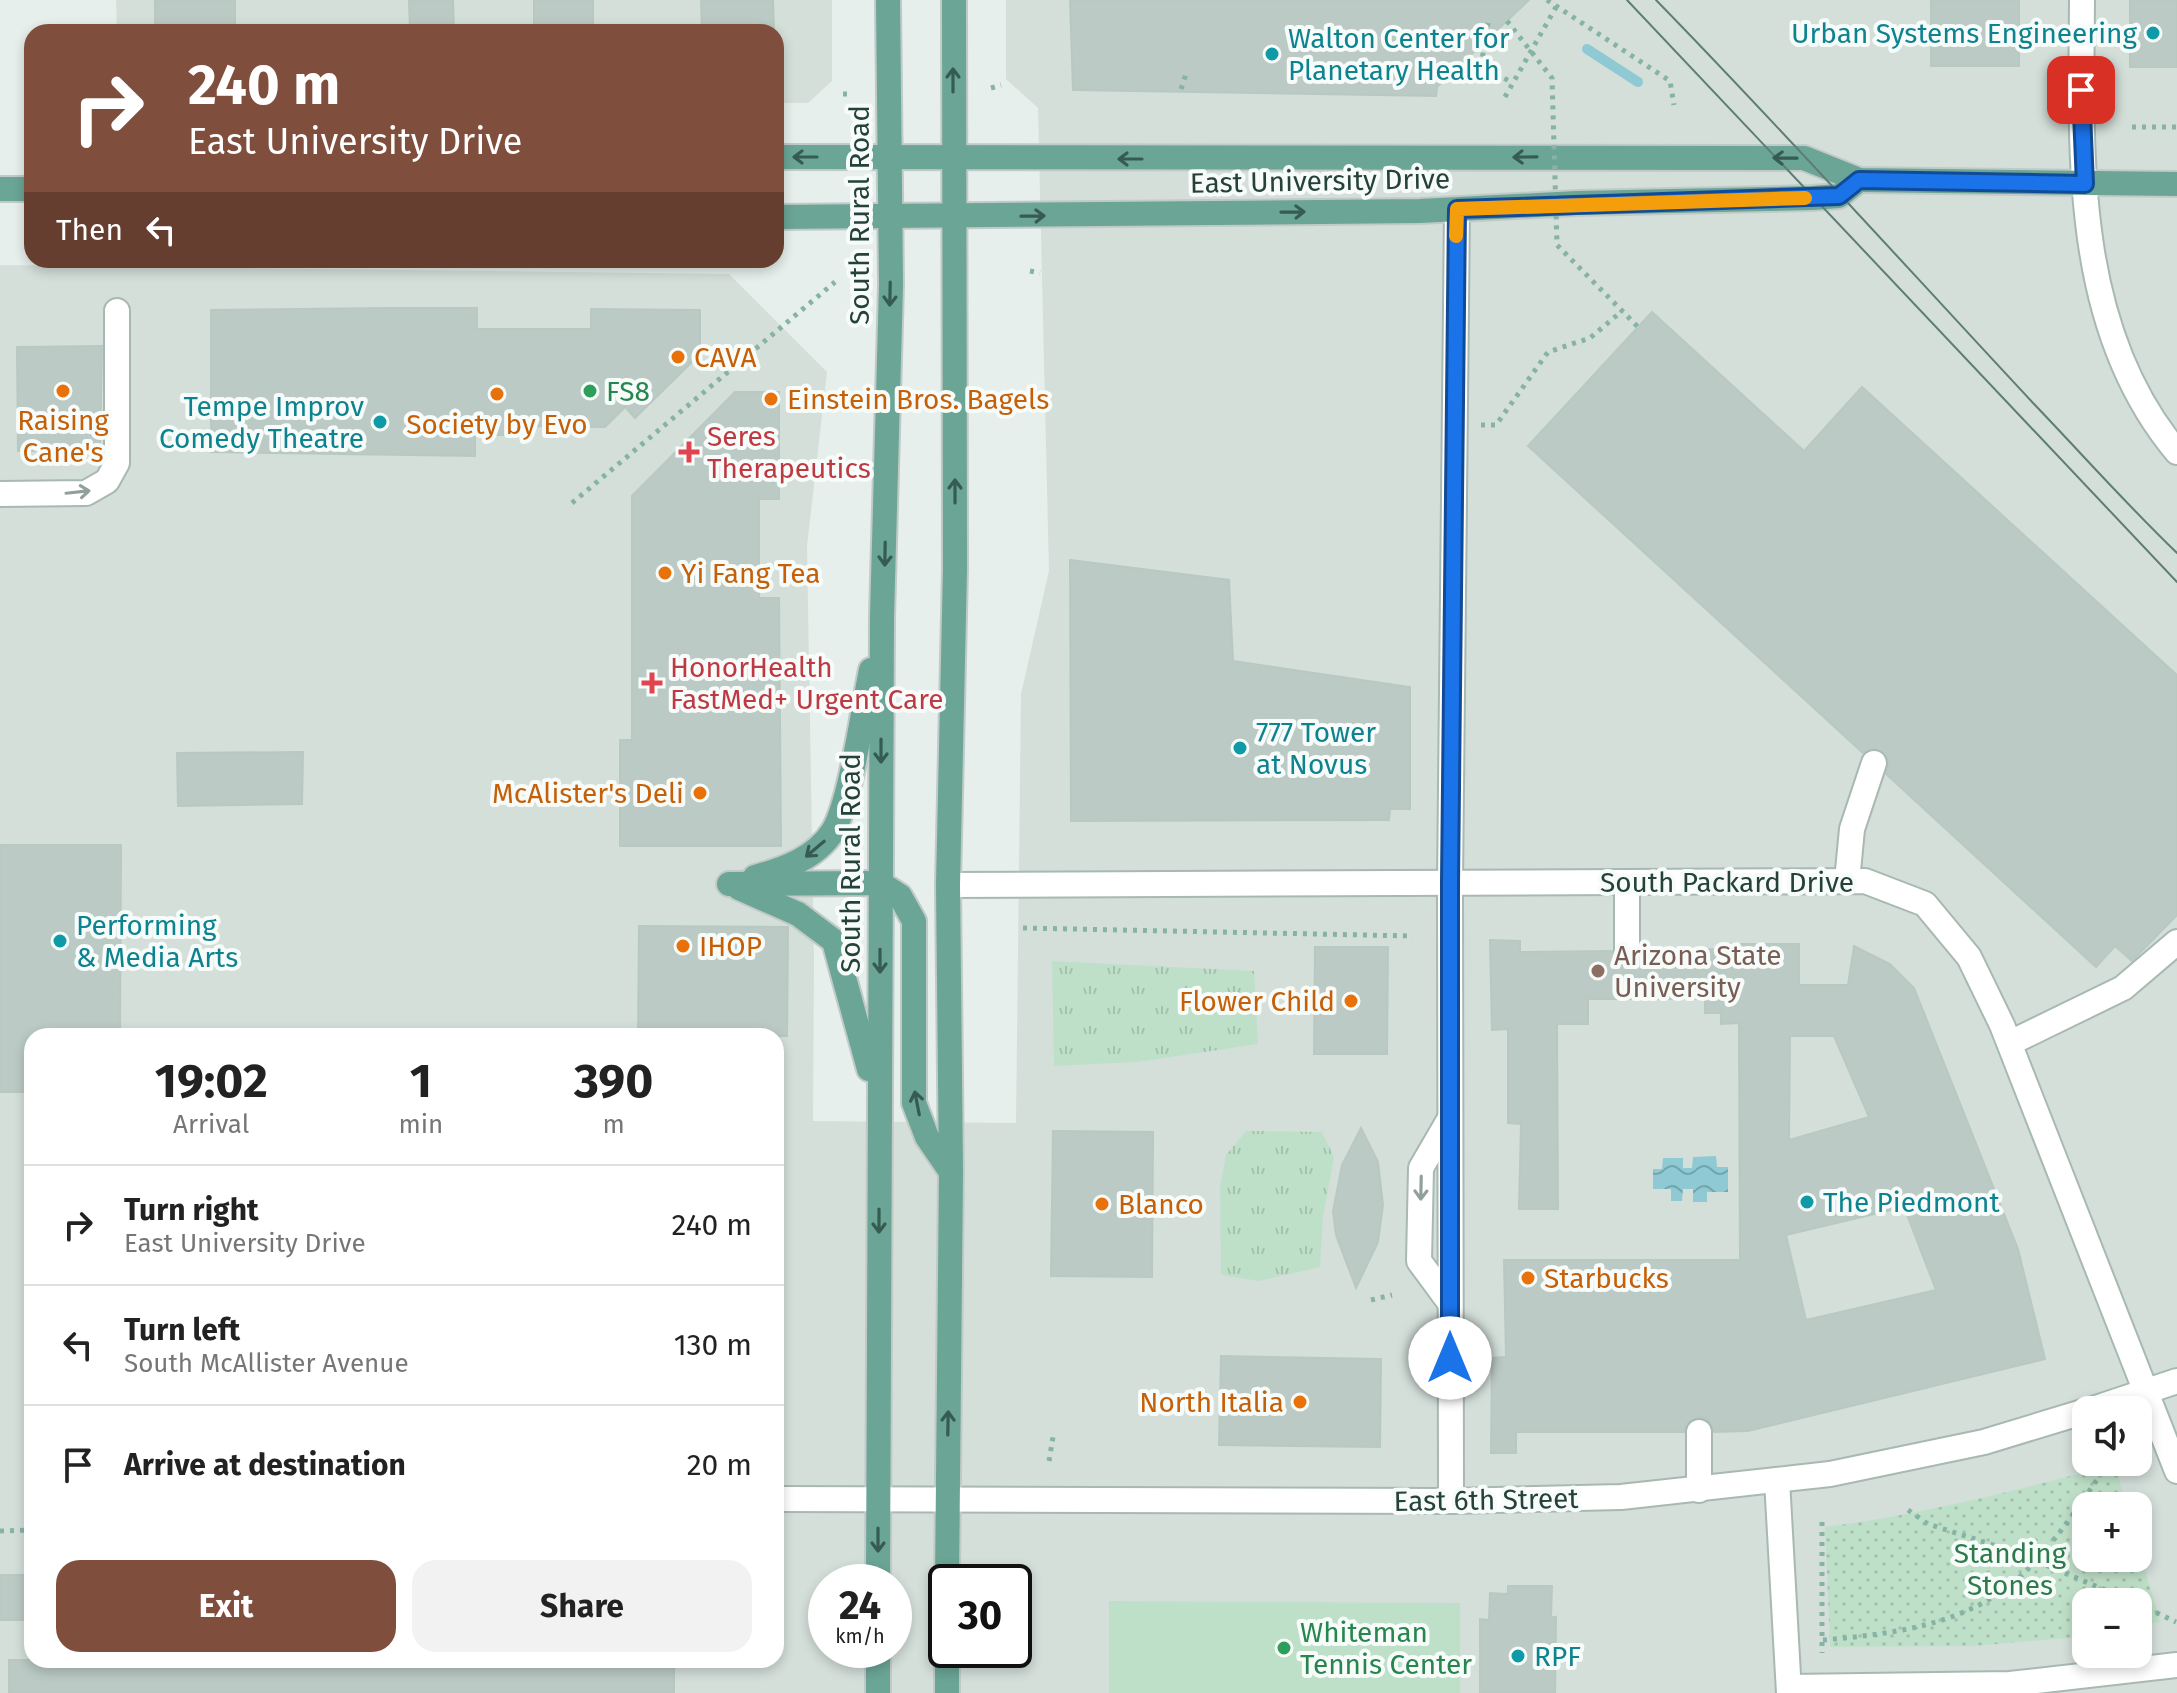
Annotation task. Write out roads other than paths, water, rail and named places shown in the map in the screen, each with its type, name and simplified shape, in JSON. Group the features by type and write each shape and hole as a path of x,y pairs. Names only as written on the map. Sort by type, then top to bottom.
{"main road":[{"name":"South Rural Road","path":"878,1564 882,617 891,216 888,0"},
{"path":"947,1564 951,1172 948,885 955,569 954,0"},
{"name":"East University Drive","path":"784,157 1804,158 1859,180 2177,184"},
{"name":"East University Drive","path":"784,217 1457,209 1839,196 1859,180"},
{"path":"0,189 24,189"},
{"path":"729,884 780,870 808,856 834,830 843,807 882,617"},
{"path":"729,884 880,883 900,896 914,921 914,1103 927,1137 951,1172"},
{"path":"729,884 798,914 834,941 848,982 879,1106"},
{"path":"878,1668 878,1693"},
{"path":"947,1668 947,1693"}],"street":[{"path":"2082,0 2081,120 2096,275 2116,347 2137,393 2177,452"},
{"path":"1451,1501 1450,883 1457,209"},
{"path":"0,494 86,493 107,481 117,463 117,311"},
{"path":"1847,881 1852,829 1874,763"},
{"name":"South Packard Drive","path":"948,885 1865,881 1925,904 1969,957 2010,1043 2177,1471"},
{"path":"1627,882 1627,951"},
{"path":"2010,1043 2123,988 2177,942"},
{"name":"East 6th Street","path":"2135,1396 2177,1381"},
{"name":"East 6th Street","path":"784,1499 1451,1501 1621,1497 1830,1474 1984,1442 2072,1416"},
{"path":"1699,1432 1699,1490"},
{"path":"1777,1480 1789,1690 2010,1684 2177,1665"}],"water":[{"path":"1716,1156 1717,1167 1728,1167 1728,1192 1707,1192 1707,1202 1693,1202 1693,1189 1683,1189 1682,1201 1671,1201 1671,1189 1653,1189 1653,1169 1662,1169 1663,1158 1683,1158 1683,1168 1692,1168 1693,1157"}],"waterway":[{"path":"1587,49 1638,82"}],"tram line":[{"path":"1627,0 2177,582"},
{"path":"1656,0 2177,553"}],"place":[{"name":"Urban Systems Engineering","path":"2153,33"},
{"name":"Walton Center for Planetary Health","path":"1272,54"},
{"name":"CAVA","path":"678,357"},
{"name":"Raising Cane's","path":"63,391"},
{"name":"FS8","path":"590,391"},
{"name":"Society by Evo","path":"497,394"},
{"name":"Einstein Bros. Bagels","path":"771,399"},
{"name":"Tempe Improv Comedy Theatre","path":"380,422"},
{"name":"Seres Therapeutics","path":"689,452"},
{"name":"Yi Fang Tea","path":"665,573"},
{"name":"HonorHealth FastMed+ Urgent Care","path":"652,683"},
{"name":"777 Tower at Novus","path":"1240,748"},
{"name":"McAlister's Deli","path":"700,793"},
{"name":"Performing & Media Arts","path":"60,941"},
{"name":"IHOP","path":"683,946"},
{"name":"Arizona State University","path":"1598,971"},
{"name":"Flower Child","path":"1351,1001"},
{"name":"The Piedmont","path":"1807,1202"},
{"name":"Blanco","path":"1102,1204"},
{"name":"Starbucks","path":"1528,1278"},
{"name":"North Italia","path":"1300,1402"},
{"name":"Whiteman Tennis Center","path":"1284,1648"},
{"name":"RPF","path":"1518,1656"}],"park label":[{"name":"Standing Stones","path":"2010,1569"}]}
